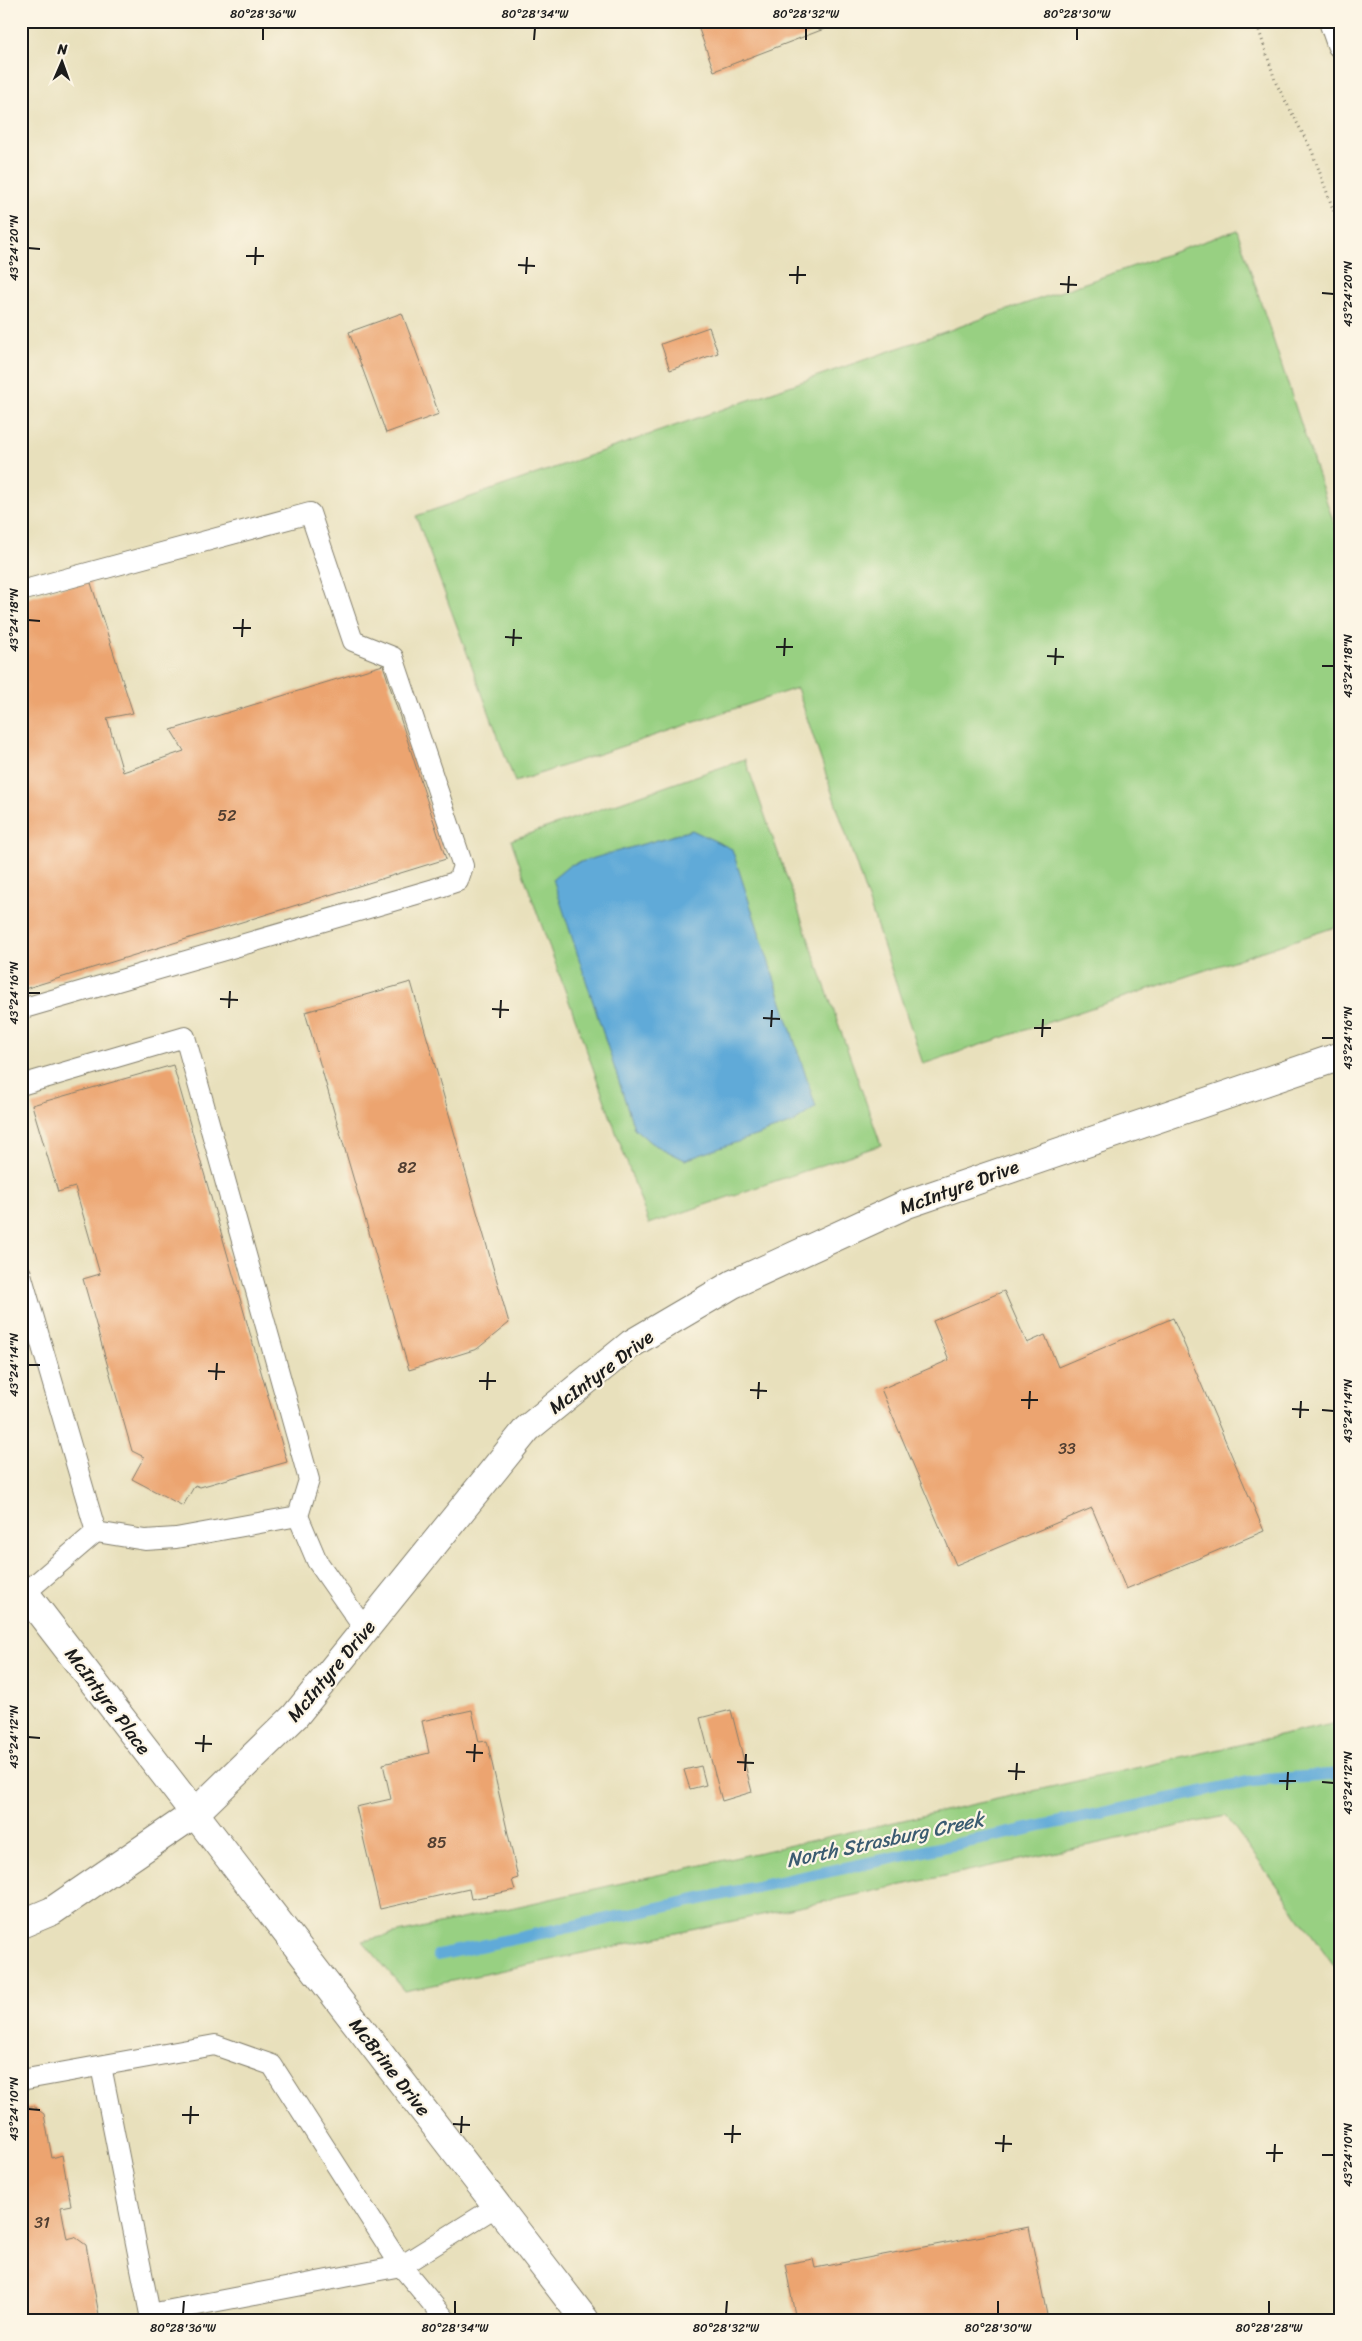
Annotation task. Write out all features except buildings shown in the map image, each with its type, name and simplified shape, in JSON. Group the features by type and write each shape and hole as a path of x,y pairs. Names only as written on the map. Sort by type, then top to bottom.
{"street":[{"path":"1333,21 1341,44"},
{"name":"McIntyre Drive","path":"21,1924 52,1911 194,1814 295,1716 527,1428 631,1344 733,1284 907,1204 1341,1056"},
{"name":"McIntyre Place","path":"23,1590 194,1814"},
{"name":"McBrine Drive","path":"194,1814 585,2320"}],"lane":[{"path":"21,591 310,513 354,641 394,657 463,866 458,881 434,889 21,1009"},
{"path":"21,1085 185,1037 308,1480 298,1516 318,1561 365,1630"},
{"path":"21,1274 96,1532"},
{"path":"23,1590 96,1532 145,1540 176,1538 298,1516"},
{"path":"21,2080 214,2045 272,2065 401,2266 446,2320"},
{"path":"102,2066 150,2314 401,2266 497,2206"}],"path":[{"path":"1256,21 1276,83 1312,151 1341,231"}],"green space":[{"path":"1237,230 1341,545 1341,925 923,1064 797,688 515,782 416,516"},
{"path":"745,759 881,1145 649,1224 511,840"},
{"path":"1341,1722 1341,1975 1226,1816 405,1991 363,1941"}],"water":[{"path":"692,830 732,849 816,1107 793,1123 685,1160 651,1143 634,1128 553,879 570,865"}],"waterway":[{"name":"North Strasburg Creek","path":"438,1955 1252,1781 1341,1774"}]}
